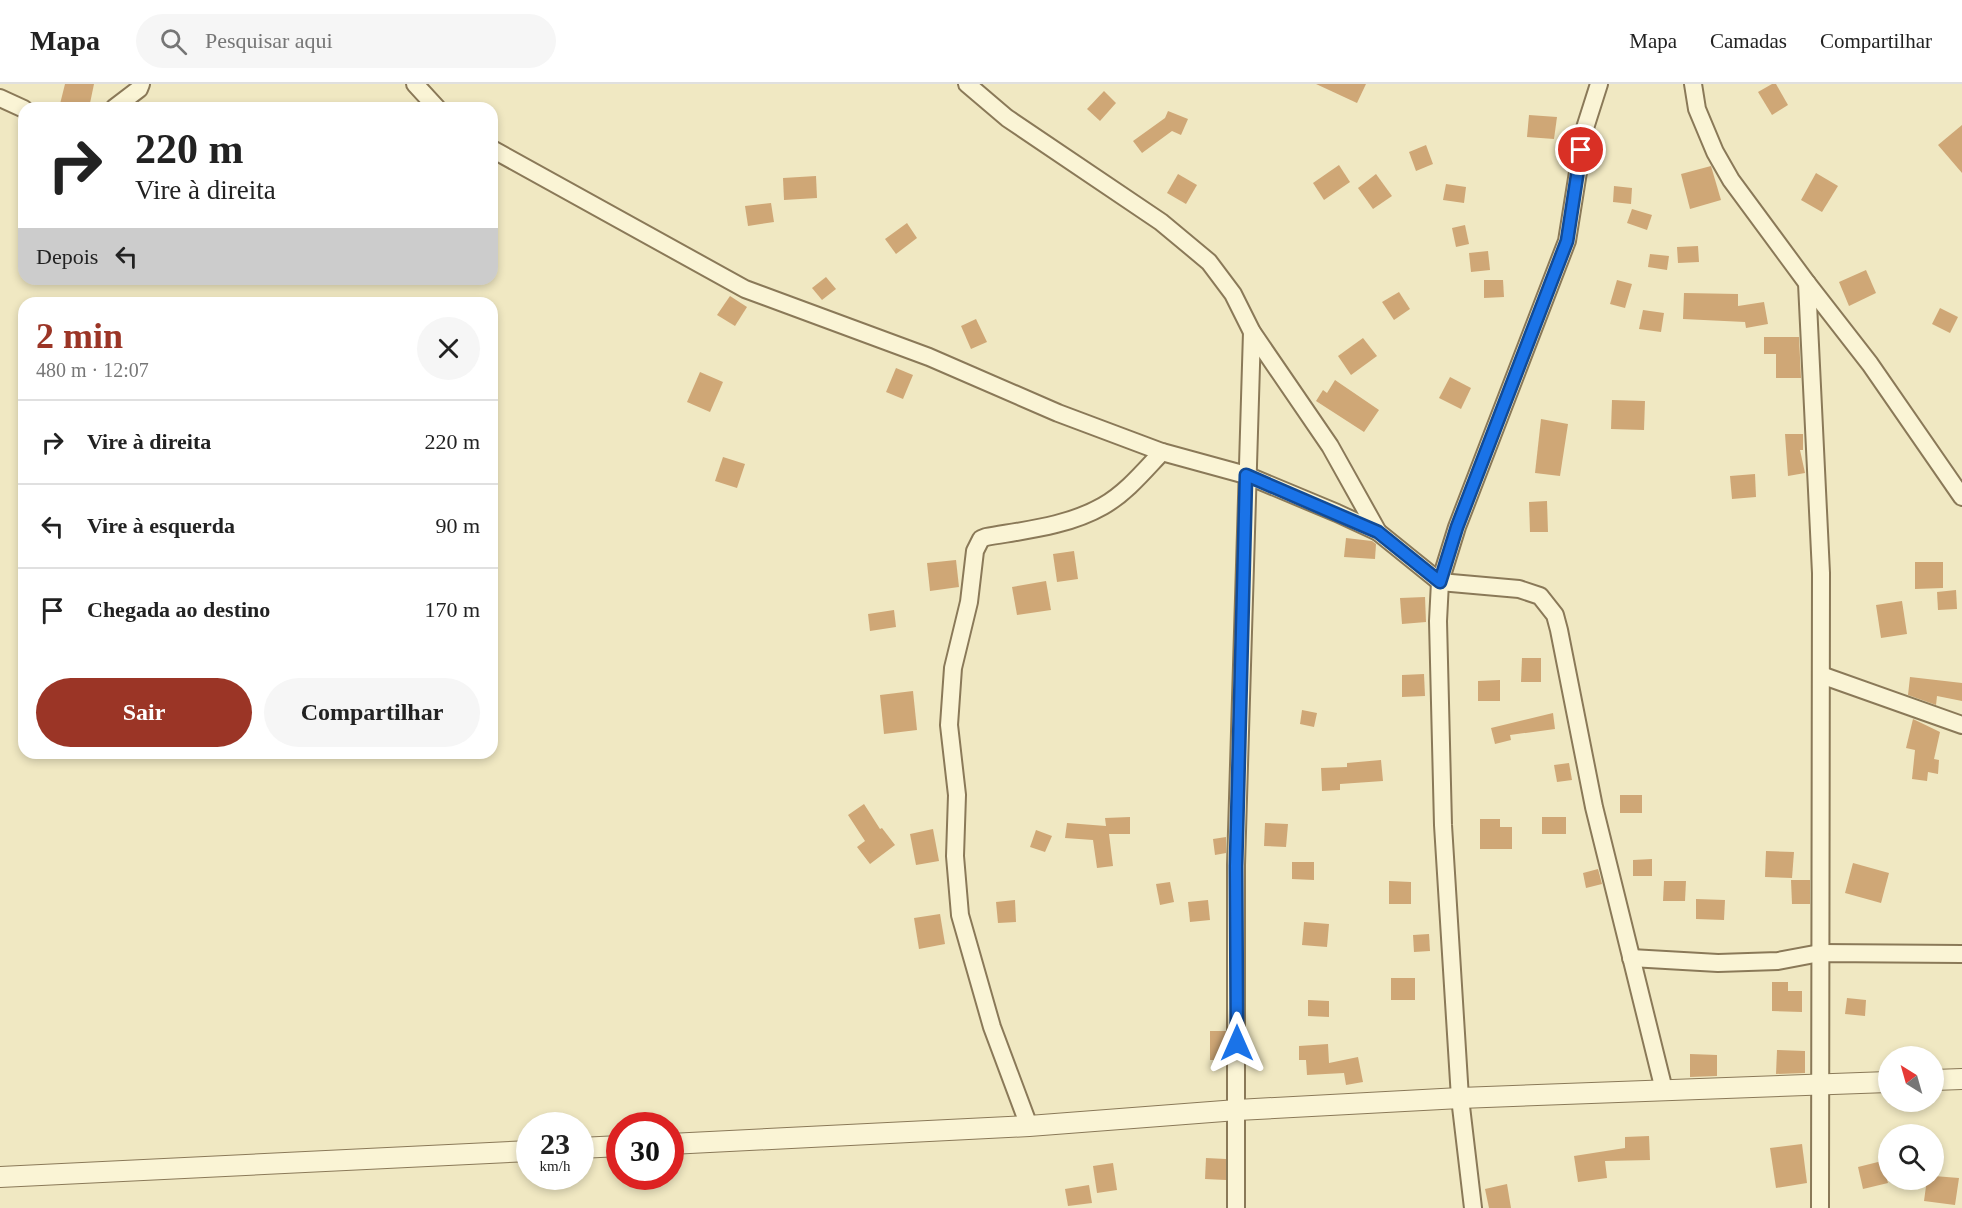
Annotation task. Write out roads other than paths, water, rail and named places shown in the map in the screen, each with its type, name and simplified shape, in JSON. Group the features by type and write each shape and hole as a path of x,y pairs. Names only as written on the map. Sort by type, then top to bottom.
{"street":[{"path":"123,102 134,94 141,84"},
{"path":"415,84 432,102"},
{"path":"967,84 1007,118 1161,222 1209,262 1233,294 1252,332 1330,446 1378,532"},
{"path":"1473,1208 1460,1098 1443,825 1438,621 1440,582 1457,527 1567,241 1585,128 1599,84"},
{"path":"1693,84 1697,110 1725,171 1870,364 1962,498"},
{"path":"0,98 18,106"},
{"path":"498,152 745,289 929,357 1058,413 1162,452 1246,475 1378,532 1440,582 1519,589 1540,597 1555,615 1594,807 1664,1090"},
{"path":"1807,283 1821,573 1820,1208"},
{"path":"1236,1208 1236,854 1252,332"},
{"path":"1029,1126 992,1026 960,915 956,868 957,795 949,725 953,668 969,602 975,551 981,539 986,537 1060,523 1104,505 1130,484 1162,452"},
{"path":"1821,675 1962,725"},
{"path":"1631,958 1739,963 1778,961 1820,953 1962,954"},
{"path":"1944,1080 1962,1079"},
{"path":"684,1143 1029,1126 1237,1110 1460,1098 1878,1082"},
{"path":"0,1177 516,1152"}]}
